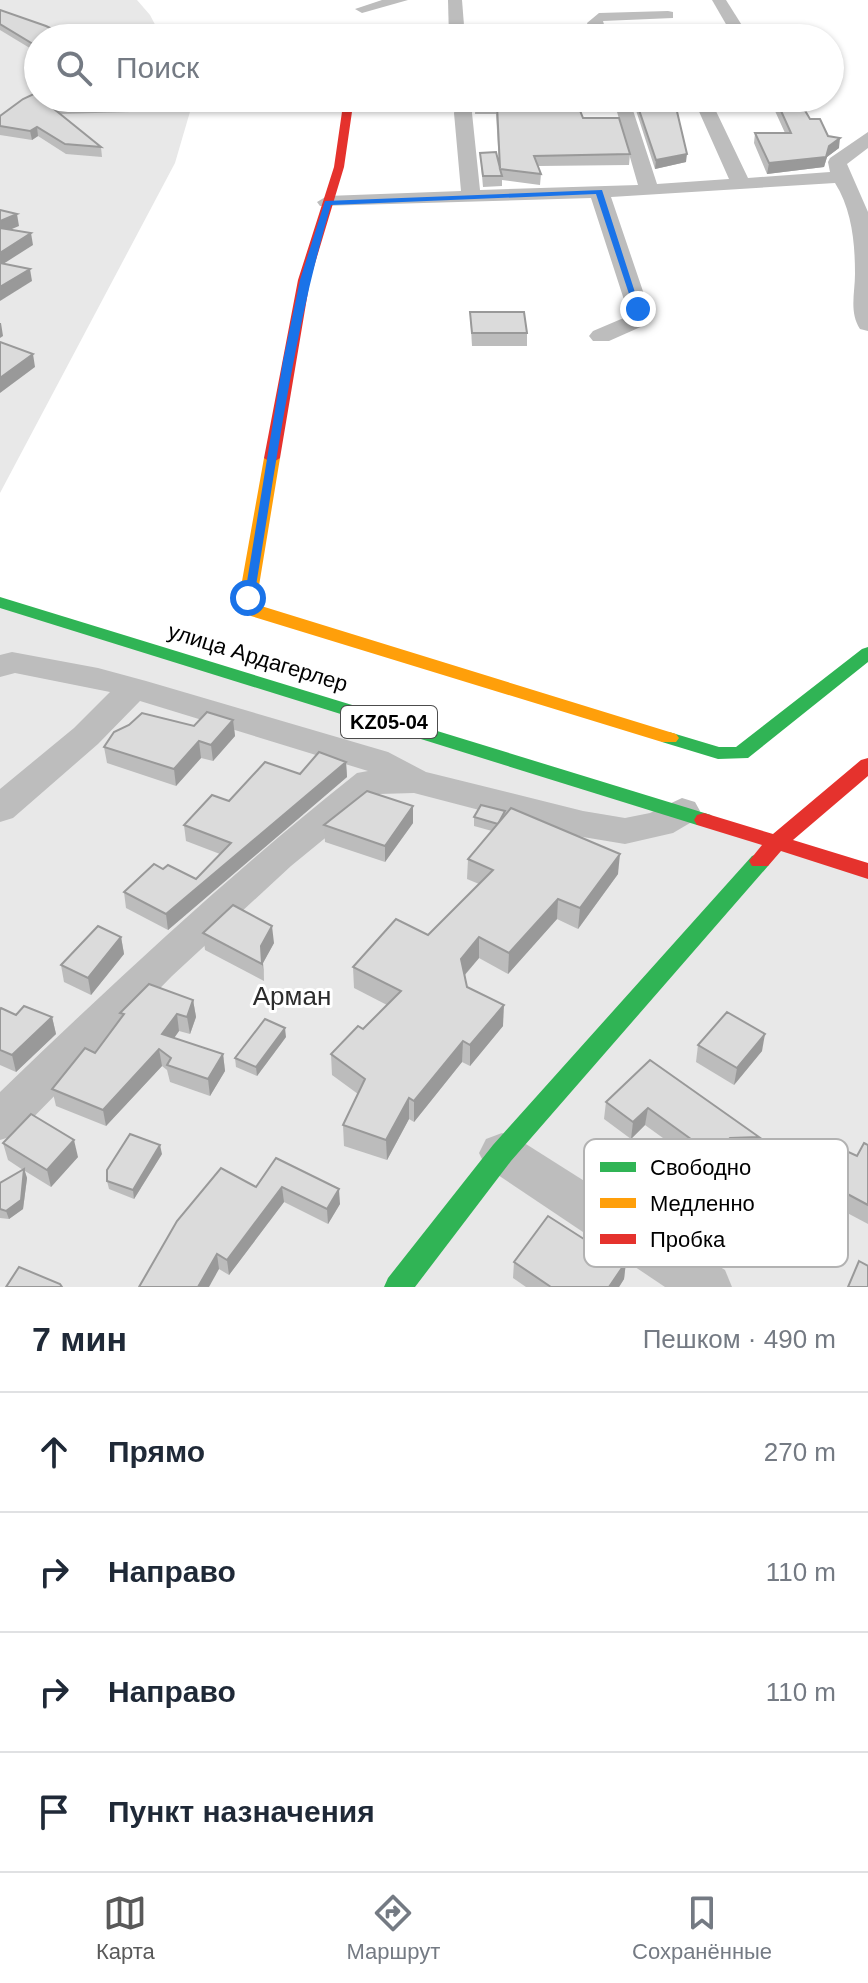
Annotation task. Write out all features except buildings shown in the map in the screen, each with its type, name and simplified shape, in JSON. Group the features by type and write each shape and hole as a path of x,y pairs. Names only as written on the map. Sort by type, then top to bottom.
{"street":[{"path":"362,10 401,0"},
{"path":"455,0 456,24"},
{"path":"594,24 599,17 669,20 661,0"},
{"path":"719,0 734,24"},
{"path":"347,112 339,167 304,280 288,361 248,598 250,607 257,612 718,753 741,753 868,653"},
{"path":"463,112 471,198"},
{"path":"625,112 649,190"},
{"path":"707,112 741,184"},
{"path":"868,137 855,152 837,162 841,177 855,191 867,233 864,314 868,324"},
{"path":"327,202 649,190 841,177"},
{"path":"599,192 638,309 637,320 601,336"},
{"name":"улица Ардагерлер","path":"0,602 777,842"},
{"path":"0,667 12,662 43,665 134,688 376,760 414,781 583,824 625,831 660,824 682,811"},
{"path":"0,809 86,736 134,688"},
{"path":"398,1287 502,1153 777,842 868,765"},
{"path":"0,1121 158,965 278,856 370,782 414,781"},
{"name":"KZ05-04","path":"777,842 868,871"},
{"path":"502,1153 584,1207"},
{"path":"676,1267 707,1287"}],"green space":[{"path":"0,0 137,0 155,24 24,24 24,112 190,112 175,163 0,493"},
{"name":"Арман","path":"0,602 868,871 868,1287 0,1287"}],"traffic: fast":[{"path":"0,602 704,820"},
{"path":"669,738 718,753 741,753 868,653"},
{"path":"398,1287 502,1153 760,861"}],"traffic: slow":[{"path":"272,458 248,598 250,607 257,612 669,738"}],"traffic: jam":[{"path":"272,458 304,280 339,167 347,112"},
{"path":"760,861 777,842 868,765"},
{"path":"704,820 868,871"}],"route":[{"path":"248,598 304,280 327,202 599,192 638,309"}]}
